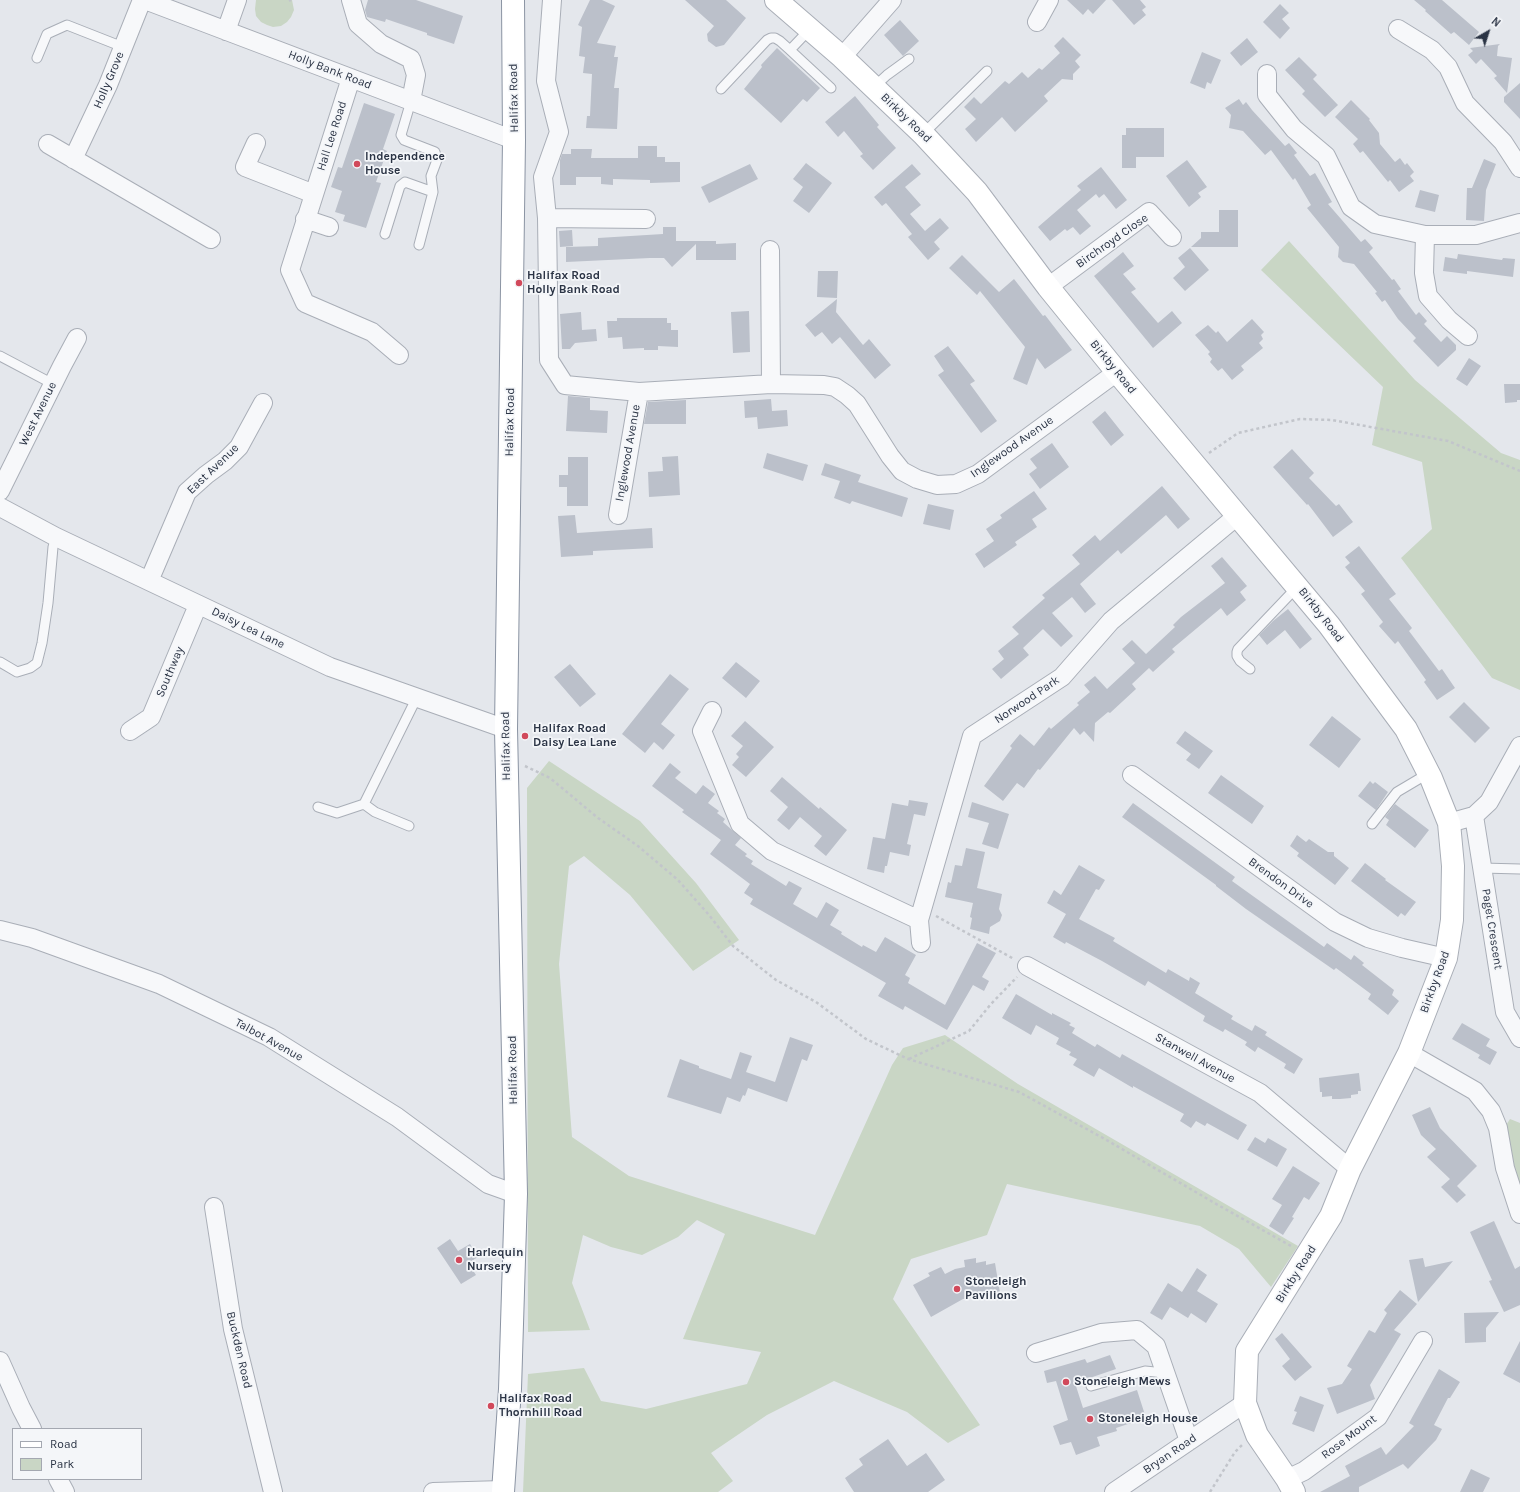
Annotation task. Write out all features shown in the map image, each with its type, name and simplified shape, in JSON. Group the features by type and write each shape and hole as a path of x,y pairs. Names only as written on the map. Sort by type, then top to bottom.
{"main road":[{"name":"Halifax Road","path":"503,1491 510,1389 516,1194 506,757 514,140 513,0"},
{"name":"Birkby Road","path":"776,0 874,87 923,134 977,192 1048,287 1117,372 1237,516 1298,586 1329,625 1406,728 1429,773 1449,823 1453,866 1452,920 1446,958 1409,1053 1350,1169 1331,1216 1247,1351 1245,1403"},
{"path":"1245,1403 1257,1435 1291,1486"}],"street":[{"name":"Holly Bank Road","path":"143,0 226,30 514,140"},
{"name":"Holly Grove","path":"73,159 108,86 143,0"},
{"path":"226,30 237,0"},
{"path":"351,0 358,24 381,44 412,59 416,75 411,101"},
{"name":"Inglewood Avenue","path":"552,0 546,81 559,132 543,178 547,218 549,360 565,386 639,392 772,384 824,385 835,387 857,404 890,456 902,470 917,479 937,485 956,484 978,474 1117,372"},
{"path":"842,57 892,0"},
{"path":"1037,22 1049,0"},
{"path":"1398,29 1432,50 1448,67 1465,103 1503,142 1520,168"},
{"path":"1267,74 1267,95 1294,129 1326,156 1351,207 1375,224 1425,235 1476,235 1520,223"},
{"name":"Hall Lee Road","path":"351,78 290,270 305,303 372,332 399,355"},
{"path":"256,143 245,167 314,194"},
{"path":"48,144 211,239"},
{"name":"Birchroyd Close","path":"1048,287 1149,212 1172,237"},
{"path":"547,218 646,219"},
{"path":"305,219 329,227"},
{"path":"1425,235 1424,273 1428,296 1449,320 1468,336"},
{"path":"770,250 772,384"},
{"name":"West Avenue","path":"0,491 77,338"},
{"name":"Inglewood Avenue","path":"618,515 639,392"},
{"name":"East Avenue","path":"149,581 187,492 206,474 225,461 239,447 263,403"},
{"name":"Daisy Lea Lane","path":"0,507 56,537 330,668 506,729"},
{"name":"Norwood Park","path":"921,943 921,914 972,736 1062,677 1111,621 1237,516"},
{"name":"Southway","path":"130,732 151,717 198,604"},
{"path":"712,711 702,731 740,824 772,851 921,914"},
{"path":"1449,823 1474,816 1489,802 1520,746"},
{"name":"Brendon Drive","path":"1132,775 1335,922 1368,938 1446,958"},
{"name":"Paget Crescent","path":"1474,816 1505,1012 1520,1038"},
{"name":"Talbot Avenue","path":"0,930 32,938 159,984 269,1037 397,1117 488,1184 516,1194"},
{"name":"Stanwell Avenue","path":"1027,966 1260,1093 1350,1169"},
{"path":"1409,1053 1475,1090 1490,1111 1498,1128 1505,1168 1520,1214"},
{"name":"Buckden Road","path":"214,1207 233,1329 273,1492"},
{"path":"1036,1353 1101,1333 1137,1330 1156,1346 1189,1441"},
{"name":"Rose Mount","path":"1291,1486 1304,1471 1378,1417 1424,1341"},
{"path":"0,1361 31,1428"},
{"name":"Bryan Road","path":"1114,1492 1245,1403"},
{"path":"59,1480 65,1492"},
{"path":"433,1492 503,1491"}],"lane":[{"path":"37,58 47,34 66,25 124,47"},
{"path":"790,50 810,29"},
{"path":"721,88 767,40 775,38 780,40 832,88"},
{"path":"874,87 887,75 910,59"},
{"path":"923,134 987,71"},
{"path":"411,101 401,136 404,140 435,152 437,160 431,176 433,192 419,245"},
{"path":"386,234 400,186 405,182 433,192"},
{"path":"0,356 53,384"},
{"path":"0,662 17,672 30,668 37,663 42,643 48,603 53,547 56,537"},
{"path":"1250,669 1240,661 1237,656 1238,649 1298,586"},
{"path":"318,807 337,813 364,804 417,697"},
{"path":"1372,824 1397,792 1429,773"},
{"path":"364,804 375,812 409,826"},
{"path":"1482,868 1520,870"},
{"path":"1091,1386 1145,1371 1165,1373"}],"path":[{"path":"1194,464 1238,433 1300,419 1332,420 1448,441 1520,471"},
{"path":"506,757 550,778 598,818 638,846 678,880 709,915 733,946 776,980 816,1002 866,1039 908,1059 1019,1092 1103,1138 1218,1205 1308,1254"},
{"path":"908,1059 969,1031 991,1004 1027,966 921,914"},
{"path":"1210,1492 1235,1452 1252,1437 1257,1435"}],"green space":[{"path":"256,0 292,0 294,10 287,22 281,26 273,27 261,22 256,16"},
{"path":"1289,241 1415,380 1501,453 1520,460 1520,690 1492,678 1401,558 1432,529 1422,462 1372,445 1383,387 1261,270"},
{"path":"549,761 640,821 696,883 739,940 693,971 630,895 584,856 569,866 559,964 572,1137 629,1176 815,1235 892,1065 903,1048 945,1035 1018,1084 1298,1246 1271,1287 1239,1249 1200,1226 1007,1184 987,1235 911,1259 893,1299 980,1425 948,1443 907,1412 834,1381 767,1415 711,1453 733,1481 718,1492 523,1492 528,1374 584,1368 601,1401 646,1409 747,1384 761,1352 683,1339 725,1234 697,1220 678,1237 642,1255 611,1247 583,1235 572,1283 590,1330 528,1332 527,788"},
{"path":"1510,1119 1520,1123 1520,1195 1501,1133"}],"building":[{"path":"368,0 416,0 463,16 454,44 386,19 385,22 367,17 365,10"},
{"path":"590,0 602,0 615,6 597,43 616,46 614,57 618,57 614,88 619,88 617,129 586,128 587,116 590,116 592,74 583,73 585,57 579,56 582,27 578,25"},
{"path":"685,0 726,0 746,18 724,45 716,47 708,41 707,34 714,26"},
{"path":"1067,0 1106,0 1093,14 1088,9 1083,15"},
{"path":"1112,0 1140,0 1146,7 1142,10 1146,15 1134,25"},
{"path":"1414,0 1442,0 1479,32 1469,45 1454,32 1451,34"},
{"path":"1280,4 1289,13 1282,19 1290,28 1280,39 1263,22"},
{"path":"900,20 919,41 903,56 884,35"},
{"path":"1063,37 1081,55 1075,61 1080,67 1073,74 1073,80 1062,79 1044,96 1048,101 1015,132 1002,117 976,142 965,129 976,119 964,107 974,97 981,104 1005,81 1009,84 1022,72 1028,78 1039,68 1042,70 1060,53 1054,46"},
{"path":"1247,38 1258,52 1241,66 1230,53"},
{"path":"1500,44 1498,46 1497,56 1512,58 1507,93 1494,78 1497,76 1481,59 1476,64 1468,55 1473,51 1470,48"},
{"path":"777,48 820,88 807,102 803,99 781,123 744,89 762,67 761,65"},
{"path":"1202,52 1221,60 1211,84 1207,82 1205,89 1190,83"},
{"path":"1299,57 1317,75 1313,79 1338,105 1325,117 1302,94 1305,91 1285,70"},
{"path":"1520,83 1520,119 1504,102 1504,97"},
{"path":"855,96 879,125 877,127 896,148 873,170 860,156 863,154 844,131 838,137 825,122"},
{"path":"1239,99 1243,105 1246,102 1285,146 1289,143 1297,153 1294,155 1310,176 1315,173 1332,202 1328,204 1361,242 1365,239 1373,248 1369,252 1392,280 1394,279 1401,289 1398,291 1416,315 1419,312 1427,321 1424,324 1441,342 1447,336 1456,345 1456,350 1438,367 1413,341 1416,338 1398,319 1385,300 1382,302 1375,293 1377,292 1354,264 1343,262 1338,257 1339,247 1307,208 1311,205 1295,178 1293,180 1271,150 1265,155 1243,131 1229,128 1231,115 1225,108"},
{"path":"1351,100 1370,119 1369,120 1379,133 1380,144 1395,162 1400,158 1405,165 1407,163 1414,172 1410,176 1414,181 1399,192 1390,180 1388,182 1363,151 1360,153 1353,144 1358,139 1335,117"},
{"name":"Independence House","path":"364,103 395,114 383,149 387,151 376,182 381,183 366,228 343,221 345,215 335,212 342,191 331,187 338,167 342,168"},
{"path":"1126,128 1164,128 1164,157 1136,157 1136,168 1122,168 1122,135 1126,135"},
{"path":"638,146 657,146 657,157 665,157 665,162 680,162 680,182 650,183 650,180 613,179 613,185 601,184 601,177 576,177 576,185 560,185 560,160 562,154 571,154 571,149 592,149 591,158 638,158"},
{"path":"1484,159 1496,164 1486,190 1484,221 1466,220 1467,188 1472,188"},
{"path":"1187,160 1207,187 1198,193 1201,197 1189,207 1166,176"},
{"path":"806,163 832,183 809,213 793,201 803,187 793,179"},
{"path":"750,164 758,179 709,203 701,187"},
{"path":"912,164 921,174 905,187 921,205 910,214 925,231 940,218 949,228 934,242 940,249 928,260 908,237 912,234 886,203 882,206 874,197"},
{"path":"1101,167 1127,200 1116,209 1104,194 1099,198 1096,194 1077,210 1091,226 1080,235 1073,227 1067,231 1065,229 1050,241 1038,227 1081,190 1077,186"},
{"path":"1420,190 1439,195 1435,212 1415,207"},
{"path":"1219,210 1238,210 1238,247 1191,247 1201,238 1201,232 1219,232"},
{"path":"663,227 676,227 676,241 716,241 716,244 736,243 736,260 696,260 696,244 672,267 664,258 566,262 566,247 598,246 598,238 663,234"},
{"path":"572,230 573,246 560,247 559,231"},
{"path":"1190,248 1209,270 1185,291 1173,278 1185,267 1178,258"},
{"path":"1123,252 1134,266 1123,274 1136,289 1131,292 1158,323 1172,311 1182,323 1153,348 1094,276"},
{"path":"1458,254 1502,260 1503,258 1515,259 1513,277 1467,271 1467,274 1443,271 1445,257 1457,259"},
{"path":"962,255 999,292 1014,279 1043,316 1045,315 1072,350 1045,369 1037,358 1027,385 1013,379 1025,347 980,291 977,295 949,268"},
{"path":"818,271 838,271 837,298 817,297"},
{"path":"837,299 836,312 863,345 869,339 891,365 875,379 840,337 832,344 822,332 815,337 805,325"},
{"path":"749,311 750,352 733,353 731,312"},
{"path":"581,312 582,330 596,329 597,341 575,343 570,349 562,349 560,314"},
{"path":"617,318 667,318 667,323 671,323 671,330 678,330 678,347 658,346 658,350 644,350 644,348 623,349 622,337 608,338 607,321 617,321"},
{"path":"1252,319 1264,332 1261,335 1263,339 1259,343 1263,348 1241,366 1244,370 1232,380 1222,368 1218,371 1210,362 1212,359 1208,354 1210,352 1195,335 1208,325 1216,333 1218,331 1227,342"},
{"path":"948,346 975,381 970,384 997,421 981,433 938,375 944,371 934,356"},
{"path":"1469,358 1481,366 1467,386 1456,379"},
{"path":"1504,384 1520,384 1520,400 1517,400 1517,402 1505,403"},
{"path":"568,396 590,398 590,410 608,411 607,433 566,431"},
{"path":"771,399 772,411 787,410 788,426 758,429 757,417 745,418 744,401"},
{"path":"686,400 686,424 644,424 648,402"},
{"path":"1105,411 1124,435 1111,446 1092,422"},
{"path":"1052,443 1069,467 1040,489 1029,474 1037,468 1030,459"},
{"path":"1292,449 1314,473 1309,478 1336,506 1339,504 1353,522 1333,537 1308,504 1307,505 1273,467"},
{"path":"767,453 808,465 803,481 763,468"},
{"path":"678,456 680,495 649,497 648,472 663,471 662,457"},
{"path":"568,457 588,457 588,506 567,506 567,487 559,487 559,475 568,475"},
{"path":"825,463 861,475 858,482 908,498 902,517 852,501 850,504 834,498 840,481 821,475"},
{"path":"1162,486 1190,519 1178,529 1166,515 1121,554 1118,550 1080,584 1096,604 1085,613 1072,597 1052,613 1073,636 1061,647 1043,629 1023,648 1029,655 1001,679 992,669 1004,659 998,651 1019,634 1012,627 1045,598 1042,595 1080,564 1072,555 1095,535 1100,541"},
{"path":"1034,491 1047,509 1032,519 1037,527 1015,542 1017,545 984,568 975,554 994,541 986,529 1002,518 1000,515"},
{"path":"928,504 954,510 950,530 923,524"},
{"path":"575,515 577,533 652,528 653,548 593,551 593,555 561,557 558,516"},
{"path":"1359,546 1396,594 1389,599 1412,628 1409,631 1439,671 1442,669 1455,688 1437,700 1424,682 1426,680 1398,641 1395,644 1379,626 1383,622 1361,594 1365,591 1345,567 1350,563 1345,557"},
{"path":"1222,557 1247,586 1240,592 1246,600 1227,616 1221,608 1172,649 1175,652 1153,672 1149,668 1132,684 1136,689 1110,713 1108,712 1095,723 1094,742 1084,731 1080,735 1074,728 1040,770 1038,769 1024,788 1017,783 1003,801 984,786 1012,748 1010,746 1020,734 1034,746 1049,727 1051,729 1079,705 1077,703 1090,692 1084,685 1095,676 1107,689 1135,663 1122,649 1132,640 1146,654 1175,627 1173,625 1181,617 1225,583 1211,566"},
{"path":"1288,609 1312,639 1300,649 1285,630 1267,645 1259,635"},
{"path":"736,662 760,681 746,698 722,678"},
{"path":"570,664 596,694 580,707 554,677"},
{"path":"670,674 689,689 661,724 675,735 663,750 654,742 645,753 622,734"},
{"path":"1464,702 1490,728 1475,743 1449,717"},
{"path":"1332,716 1361,739 1339,768 1309,745"},
{"path":"745,721 774,747 746,777 732,765 739,757 736,754 743,746 731,736"},
{"path":"1185,731 1213,751 1199,769 1186,760 1191,754 1176,743"},
{"path":"670,763 681,772 675,778 696,794 703,785 715,794 708,803 719,811 717,813 725,819 723,822 741,838 735,845 747,854 745,856 753,861 751,864 786,886 789,881 802,888 793,904 817,918 826,902 839,910 830,925 862,947 863,945 876,952 885,937 916,955 905,975 910,978 908,983 945,1005 977,943 996,953 982,977 989,981 984,991 973,985 947,1030 905,1006 903,1010 878,996 886,983 750,904 753,899 744,893 750,884 710,854 721,840 682,812 684,810 652,786"},
{"path":"1221,775 1264,806 1252,824 1208,793"},
{"path":"782,777 819,809 820,807 847,830 826,856 814,846 822,836 800,817 789,830 777,820 788,807 770,791"},
{"path":"1370,781 1373,784 1375,782 1388,792 1376,810 1358,796"},
{"path":"909,800 928,803 925,816 914,814 907,844 911,845 909,856 890,852 884,873 867,869 873,837 885,839 892,803 908,806"},
{"path":"972,802 1009,814 998,849 982,844 989,823 968,817"},
{"path":"1133,803 1235,877 1232,881 1324,947 1327,943 1351,960 1354,955 1364,963 1362,965 1394,990 1392,995 1399,1001 1388,1015 1368,999 1371,994 1336,968 1334,970 1246,909 1216,885 1122,817"},
{"path":"1395,804 1429,830 1415,848 1386,825 1389,820 1385,817"},
{"path":"1297,835 1306,842 1309,839 1328,852 1334,852 1334,856 1349,868 1335,885 1297,856 1299,853 1290,846"},
{"path":"966,848 985,852 977,888 1002,894 999,909 1002,915 1000,921 990,927 989,934 970,929 972,918 970,917 973,903 945,897 948,882 951,883 955,865 962,866"},
{"path":"1365,863 1386,879 1385,880 1416,902 1405,916 1401,913 1398,917 1351,881"},
{"path":"1079,865 1105,880 1099,890 1096,889 1079,919 1115,938 1113,941 1166,973 1168,969 1189,981 1190,977 1200,983 1195,993 1233,1016 1231,1019 1252,1031 1255,1025 1267,1032 1265,1035 1303,1059 1294,1074 1284,1068 1286,1064 1258,1047 1255,1052 1245,1045 1247,1042 1225,1029 1223,1032 1203,1021 1205,1016 1148,981 1145,986 1102,961 1066,942 1065,944 1053,937 1066,914 1047,903 1054,890 1061,895"},
{"path":"1016,994 1052,1015 1052,1013 1071,1023 1069,1025 1075,1028 1072,1033 1095,1047 1097,1044 1120,1058 1122,1054 1247,1125 1238,1140 1207,1123 1205,1126 1196,1121 1191,1128 1180,1121 1184,1114 1133,1086 1133,1088 1099,1068 1094,1077 1073,1065 1077,1059 1069,1055 1071,1052 1056,1044 1059,1038 1036,1025 1031,1035 1002,1018"},
{"path":"1462,1023 1490,1039 1486,1046 1497,1052 1490,1065 1478,1058 1480,1055 1452,1039"},
{"path":"790,1037 813,1045 807,1061 802,1059 787,1102 748,1088 745,1096 743,1095 740,1102 727,1097 721,1114 667,1097 680,1059 699,1066 699,1068 731,1079 740,1052 752,1056 746,1072 775,1082"},
{"path":"1359,1073 1361,1091 1358,1091 1358,1094 1351,1095 1351,1098 1340,1099 1332,1099 1332,1096 1322,1097 1319,1078"},
{"path":"1430,1107 1440,1128 1477,1166 1457,1186 1466,1195 1457,1203 1441,1187 1450,1179 1427,1157 1436,1149 1421,1135 1412,1115"},
{"path":"1255,1137 1265,1143 1268,1138 1287,1149 1277,1167 1247,1150"},
{"path":"1293,1166 1320,1183 1309,1200 1304,1197 1292,1217 1294,1218 1283,1235 1269,1226 1282,1205 1272,1199"},
{"path":"1494,1221 1515,1269 1520,1266 1520,1305 1504,1312 1489,1281 1492,1280 1470,1232"},
{"name":"Harlequin Nursery","path":"450,1239 458,1251 470,1244 478,1257 468,1263 476,1275 461,1284 437,1248"},
{"name":"Stoneleigh Pavilions","path":"976,1258 976,1263 986,1261 986,1265 995,1263 1000,1293 963,1299 931,1317 913,1285 930,1276 928,1273 941,1267 945,1274 955,1269 965,1267 964,1260"},
{"path":"1423,1258 1425,1267 1453,1261 1418,1302 1409,1260"},
{"path":"1197,1268 1207,1275 1197,1291 1218,1304 1206,1323 1191,1313 1188,1318 1170,1307 1162,1320 1150,1313 1168,1283 1182,1292"},
{"path":"1400,1290 1417,1304 1394,1330 1401,1334 1370,1385 1375,1399 1337,1414 1327,1388 1342,1384 1352,1369 1347,1366 1369,1330 1375,1333 1387,1313 1384,1310"},
{"path":"1499,1312 1486,1328 1486,1342 1465,1343 1464,1313"},
{"path":"1282,1333 1312,1367 1295,1381 1282,1366 1290,1359 1275,1339"},
{"path":"1520,1341 1520,1383 1503,1374"},
{"path":"1110,1355 1116,1369 1075,1383 1083,1408 1137,1390 1146,1418 1116,1428 1117,1431 1097,1437 1100,1446 1076,1455 1071,1442 1060,1445 1053,1426 1068,1420 1056,1381 1047,1383 1044,1371 1085,1359 1087,1363"},
{"path":"1439,1369 1460,1382 1450,1398 1448,1398 1434,1425 1442,1429 1436,1440 1408,1469 1403,1464 1359,1487 1359,1492 1320,1492 1350,1476 1345,1466 1381,1447 1386,1455 1414,1426 1409,1423"},
{"path":"1300,1396 1324,1405 1314,1432 1292,1424 1297,1412 1294,1411"},
{"path":"888,1439 907,1466 926,1453 945,1480 928,1492 854,1492 845,1478 863,1465 859,1459"},
{"path":"1471,1469 1490,1478 1483,1492 1460,1492"}],"place":[{"name":"Independence House","path":"357,164"},
{"name":"Halifax Road Holly Bank Road","path":"519,283"},
{"name":"Halifax Road Daisy Lea Lane","path":"525,736"},
{"name":"Harlequin Nursery","path":"459,1260"},
{"name":"Stoneleigh Pavilions","path":"957,1289"},
{"name":"Stoneleigh Mews","path":"1066,1382"},
{"name":"Halifax Road Thornhill Road","path":"491,1406"},
{"name":"Stoneleigh House","path":"1090,1419"}]}
